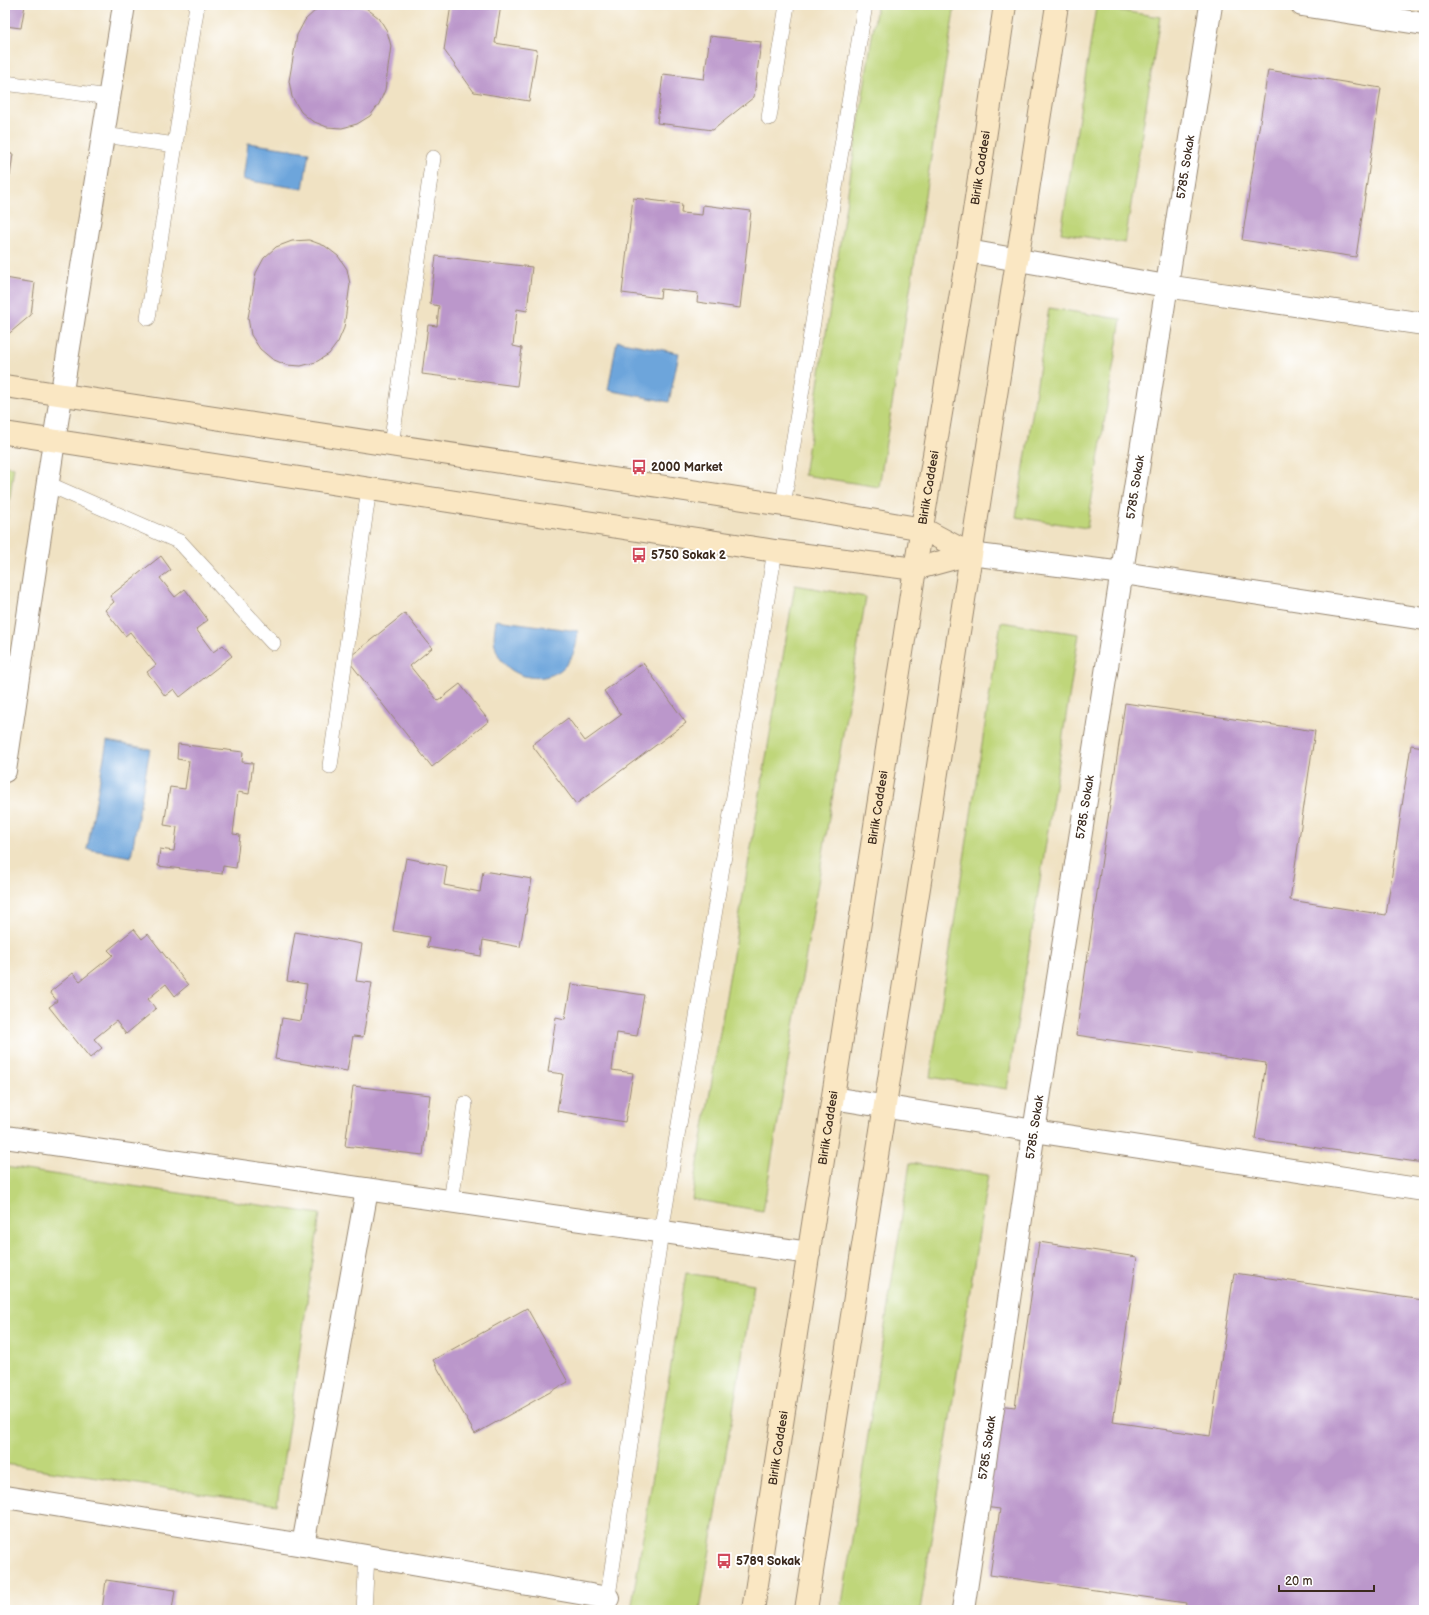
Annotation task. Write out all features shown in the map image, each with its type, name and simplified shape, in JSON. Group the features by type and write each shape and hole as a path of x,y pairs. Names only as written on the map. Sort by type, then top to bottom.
{"street":[{"path":"5,771 54,441 124,5"},
{"name":"Birlik Caddesi","path":"753,1610 915,569 923,529 968,251 1005,5"},
{"path":"806,1610 1057,5"},
{"name":"5785. Sokak","path":"962,1610 1034,1131 1123,573 1166,286 1211,5"},
{"path":"1302,5 1424,24"},
{"path":"968,251 1166,286 1424,324"},
{"path":"5,386 783,505 923,529 970,554 1123,573 1424,619"},
{"path":"5,433 775,551 915,569 970,554"},
{"path":"833,1098 885,1105 1034,1131 1424,1190"},
{"path":"5,1137 809,1253"},
{"path":"303,1545 367,1190"},
{"path":"5,1497 367,1556 607,1604"}],"lane":[{"path":"148,318 198,5"},
{"path":"769,118 787,5"},
{"path":"783,505 865,5"},
{"path":"5,83 109,97"},
{"path":"104,135 175,145"},
{"path":"390,445 433,158"},
{"path":"48,484 180,542 273,642"},
{"path":"330,766 368,488"},
{"path":"607,1604 661,1232 775,551"},
{"path":"451,1202 465,1104"},
{"path":"364,1610 367,1556"}],"green space":[{"path":"877,5 955,5 879,487 804,475"},
{"path":"1096,7 1160,17 1125,243 1061,233"},
{"path":"1049,308 1121,319 1087,528 1016,517"},
{"path":"5,466 14,467 5,531"},
{"path":"795,585 866,597 763,1211 692,1199"},
{"path":"1001,622 1079,634 1007,1089 930,1077"},
{"path":"910,1163 988,1175 920,1610 841,1610"},
{"path":"5,1167 320,1214 277,1505 5,1464"},
{"path":"686,1273 754,1284 700,1610 631,1610"}],"water":[{"path":"248,143 309,152 303,189 243,180"},
{"path":"617,341 679,353 669,402 608,390"},
{"path":"496,620 578,631 573,655 563,668 553,675 529,677 517,673 507,667 500,657 495,645 494,632"},
{"path":"107,741 150,749 131,857 87,849"}],"building":[{"path":"5,5 25,5 21,28 5,26"},
{"path":"328,5 358,5 366,8 379,18 387,31 391,46 385,90 379,104 370,116 357,124 342,128 327,127 312,121 301,112 292,97 289,81 297,35 305,20 317,9"},
{"path":"451,5 501,5 495,43 537,50 529,101 474,92 444,50"},
{"path":"710,36 761,42 754,97 713,130 657,123 663,74 704,79"},
{"path":"1268,70 1381,88 1356,257 1242,240"},
{"path":"5,153 13,154 10,176 5,175"},
{"path":"633,198 682,204 681,213 702,215 703,205 751,211 740,308 697,302 698,293 661,289 660,298 622,293"},
{"path":"309,240 325,246 338,256 347,269 350,284 344,328 338,342 329,354 316,362 301,366 286,365 272,359 260,349 251,335 248,318 256,273 264,258 276,247 292,241"},
{"path":"436,256 532,267 527,311 517,309 513,346 522,348 517,386 422,374 428,325 437,326 439,306 430,304"},
{"path":"5,278 35,283 31,315 5,337"},
{"path":"161,556 171,570 160,578 175,597 185,589 208,620 196,629 213,652 223,645 232,656 180,697 174,689 165,696 147,672 156,665 130,632 125,636 105,610 114,602 110,596"},
{"path":"405,613 432,648 410,666 438,701 460,684 489,721 432,767 347,659"},
{"path":"643,663 686,723 576,804 532,745 568,718 585,741 621,715 604,691"},
{"path":"1125,703 1315,731 1290,900 1386,915 1411,745 1424,747 1424,1163 1255,1139 1266,1063 1076,1035"},
{"path":"178,744 243,752 242,762 253,763 249,794 238,792 233,834 240,835 236,868 223,866 222,874 158,866 160,849 174,851 177,827 164,825 170,787 185,789 189,761 177,759"},
{"path":"406,858 447,866 444,885 480,892 483,871 532,879 520,947 483,940 481,956 427,947 429,937 393,931"},
{"path":"134,929 142,939 148,934 188,985 175,996 166,984 148,999 156,1009 126,1034 116,1021 94,1039 102,1048 90,1058 49,1007 57,1001 50,992 73,973 80,981 113,955 108,950"},
{"path":"295,932 362,944 356,981 372,983 363,1037 353,1036 347,1071 275,1059 282,1018 301,1021 307,984 287,981"},
{"path":"571,984 644,995 637,1036 617,1033 612,1070 633,1073 625,1122 557,1111 563,1074 548,1072 556,1017 565,1019"},
{"path":"353,1086 430,1095 423,1155 345,1146"},
{"path":"1039,1242 1137,1257 1113,1422 1210,1436 1234,1273 1423,1300 1424,1297 1424,1610 1185,1610 1186,1603 990,1575 1000,1509 984,1507 999,1405 1015,1407"},
{"path":"527,1308 568,1382 475,1434 433,1360"},
{"path":"106,1580 175,1590 172,1610 102,1610"}],"place":[{"name":"2000 Market","path":"639,467"},
{"name":"5750 Sokak 2","path":"639,555"},
{"name":"5789 Sokak","path":"724,1561"}]}
